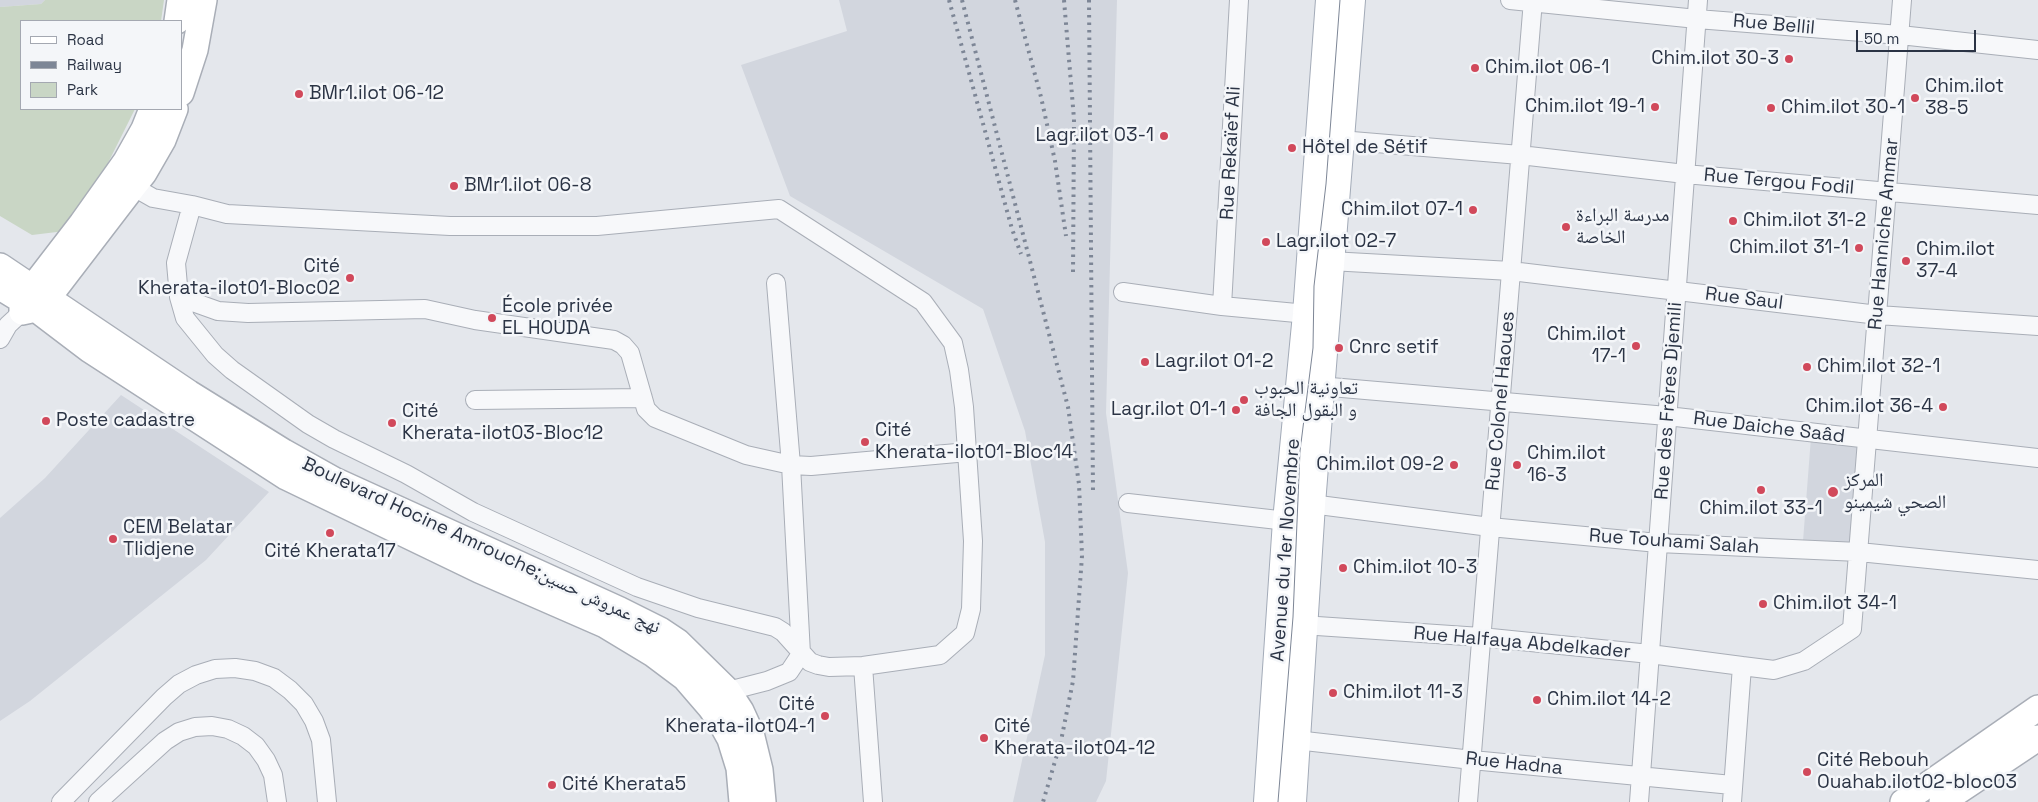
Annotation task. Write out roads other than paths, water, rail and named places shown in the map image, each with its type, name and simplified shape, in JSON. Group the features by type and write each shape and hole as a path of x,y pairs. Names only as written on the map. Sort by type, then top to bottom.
{"main road":[{"path":"177,20 180,0"},
{"path":"182,90 195,50 204,0"},
{"name":"Avenue du 1er Novembre","path":"1268,802 1287,521 1307,314 1330,0"},
{"name":"Avenue du 1er Novembre","path":"1292,802 1311,504 1352,0"},
{"path":"32,301 125,182 152,110"},
{"path":"125,182 144,173 163,140 176,110"},
{"name":"Boulevard Hocine Amrouche;نهج عمروش حسين","path":"0,266 32,301"},
{"name":"Boulevard Hocine Amrouche;نهج عمروش حسين","path":"0,287 32,301 334,480 660,630 684,648 719,699 739,768 742,802"},
{"name":"Boulevard Hocine Amrouche;نهج عمروش حسين","path":"719,699 740,711 751,733 760,770 763,802"},
{"path":"1903,802 2038,708"},
{"path":"1942,802 2038,738"}],"street":[{"name":"Rue Rekaïef Ali","path":"1222,306 1239,0"},
{"name":"Rue Bellil","path":"1510,0 1697,19 1900,35 2038,50"},
{"name":"Rue des Frères Djemili","path":"1639,802 1698,0"},
{"name":"Rue Hanniche Ammar","path":"1742,666 1774,670 1804,661 1852,629 1902,0"},
{"name":"Rue Colonel Haoues","path":"1468,802 1502,402 1533,1"},
{"name":"Rue Tergou Fodil","path":"1340,140 1520,155 1686,174 2038,205"},
{"path":"125,182 153,198 192,205 227,214 450,226 597,226 779,209 923,302 946,332 956,353 964,407 973,541 971,609 965,633 940,655 863,666 824,666 810,662 783,632 775,627 698,608 645,591 474,512 406,474 366,456 325,434 232,370 215,355 186,318 179,297 176,263 192,205"},
{"name":"Rue Saul","path":"1330,261 1511,270 1878,315 2038,326"},
{"path":"719,699 789,672 801,654 791,465 776,283"},
{"path":"1123,292 1222,306 1307,314"},
{"path":"179,297 218,311 248,313 425,309 475,320 614,340 623,345 630,353 646,409 654,418 746,455 791,465 827,464 968,452"},
{"path":"0,339 8,325 32,301"},
{"name":"Rue Daiche Saâd","path":"1320,386 1667,416 2038,458"},
{"path":"475,400 643,398"},
{"path":"1128,503 1287,521"},
{"name":"Rue Touhami Salah","path":"1311,504 1490,527 1658,543 1859,552 2038,570"},
{"name":"Rue Halfaya Abdelkader","path":"1302,625 1481,637 1650,654 1742,666"},
{"path":"863,666 873,802"},
{"path":"1732,794 1742,666"},
{"path":"61,802 179,684 206,672 235,668 255,671 274,678 304,704 314,721 321,740 327,802"},
{"path":"98,802 164,741 179,732 195,727 212,726 236,732 256,746 266,760 273,775 276,802"},
{"name":"Rue Hadna","path":"1296,740 1472,760 1641,776 1732,794"}],"tram line":[{"path":"1278,802 1293,617 1300,451 1313,348 1314,286 1326,184 1340,0"}],"railway":[{"path":"949,0 1012,229 1021,254"},
{"path":"962,0 1068,407 1079,484 1082,556 1073,681 1061,741 1043,802"},
{"path":"1015,0 1041,97 1055,161 1066,236"},
{"path":"1064,0 1074,119 1073,275"},
{"path":"1089,0 1093,493"}],"place":[{"name":"Chim.ilot 30-3","path":"1789,59"},
{"name":"Chim.ilot 06-1","path":"1475,68"},
{"name":"BMr1.ilot 06-12","path":"299,94"},
{"name":"Chim.ilot 38-5","path":"1915,98"},
{"name":"Chim.ilot 19-1","path":"1655,107"},
{"name":"Chim.ilot 30-1","path":"1771,108"},
{"name":"Lagr.ilot 03-1","path":"1164,136"},
{"name":"Hôtel de Sétif","path":"1292,148"},
{"name":"BMr1.ilot 06-8","path":"454,186"},
{"name":"Chim.ilot 07-1","path":"1473,210"},
{"name":"Chim.ilot 31-2","path":"1733,221"},
{"name":"مدرسة البراءة الخاصة","path":"1566,227"},
{"name":"Lagr.ilot 02-7","path":"1266,242"},
{"name":"Chim.ilot 31-1","path":"1859,248"},
{"name":"Chim.ilot 37-4","path":"1906,261"},
{"name":"Cité Kherata-ilot01-Bloc02","path":"350,278"},
{"name":"École privée EL HOUDA","path":"492,318"},
{"name":"Chim.ilot 17-1","path":"1636,346"},
{"name":"Cnrc setif","path":"1339,348"},
{"name":"Lagr.ilot 01-2","path":"1145,362"},
{"name":"Chim.ilot 32-1","path":"1807,367"},
{"name":"تعاونية الحبوب و البقول الجافة","path":"1244,400"},
{"name":"Chim.ilot 36-4","path":"1943,407"},
{"name":"Lagr.ilot 01-1","path":"1236,410"},
{"name":"Poste cadastre","path":"46,421"},
{"name":"Cité Kherata-ilot03-Bloc12","path":"392,423"},
{"name":"Cité Kherata-ilot01-Bloc14","path":"865,442"},
{"name":"Chim.ilot 09-2","path":"1454,465"},
{"name":"Chim.ilot 16-3","path":"1517,465"},
{"name":"Chim.ilot 33-1","path":"1761,490"},
{"name":"المركز الصحي شيمينو","path":"1833,492"},
{"name":"Cité Kherata17","path":"330,533"},
{"name":"CEM Belatar Tlidjene","path":"113,539"},
{"name":"Chim.ilot 10-3","path":"1343,568"},
{"name":"Chim.ilot 34-1","path":"1763,604"},
{"name":"Chim.ilot 11-3","path":"1333,693"},
{"name":"Chim.ilot 14-2","path":"1537,700"},
{"name":"Cité Kherata-ilot04-1","path":"825,716"},
{"name":"Cité Kherata-ilot04-12","path":"984,738"},
{"name":"Cité Rebouh Ouahab.ilot02-bloc03","path":"1807,772"},
{"name":"Cité Kherata5","path":"552,785"}]}
